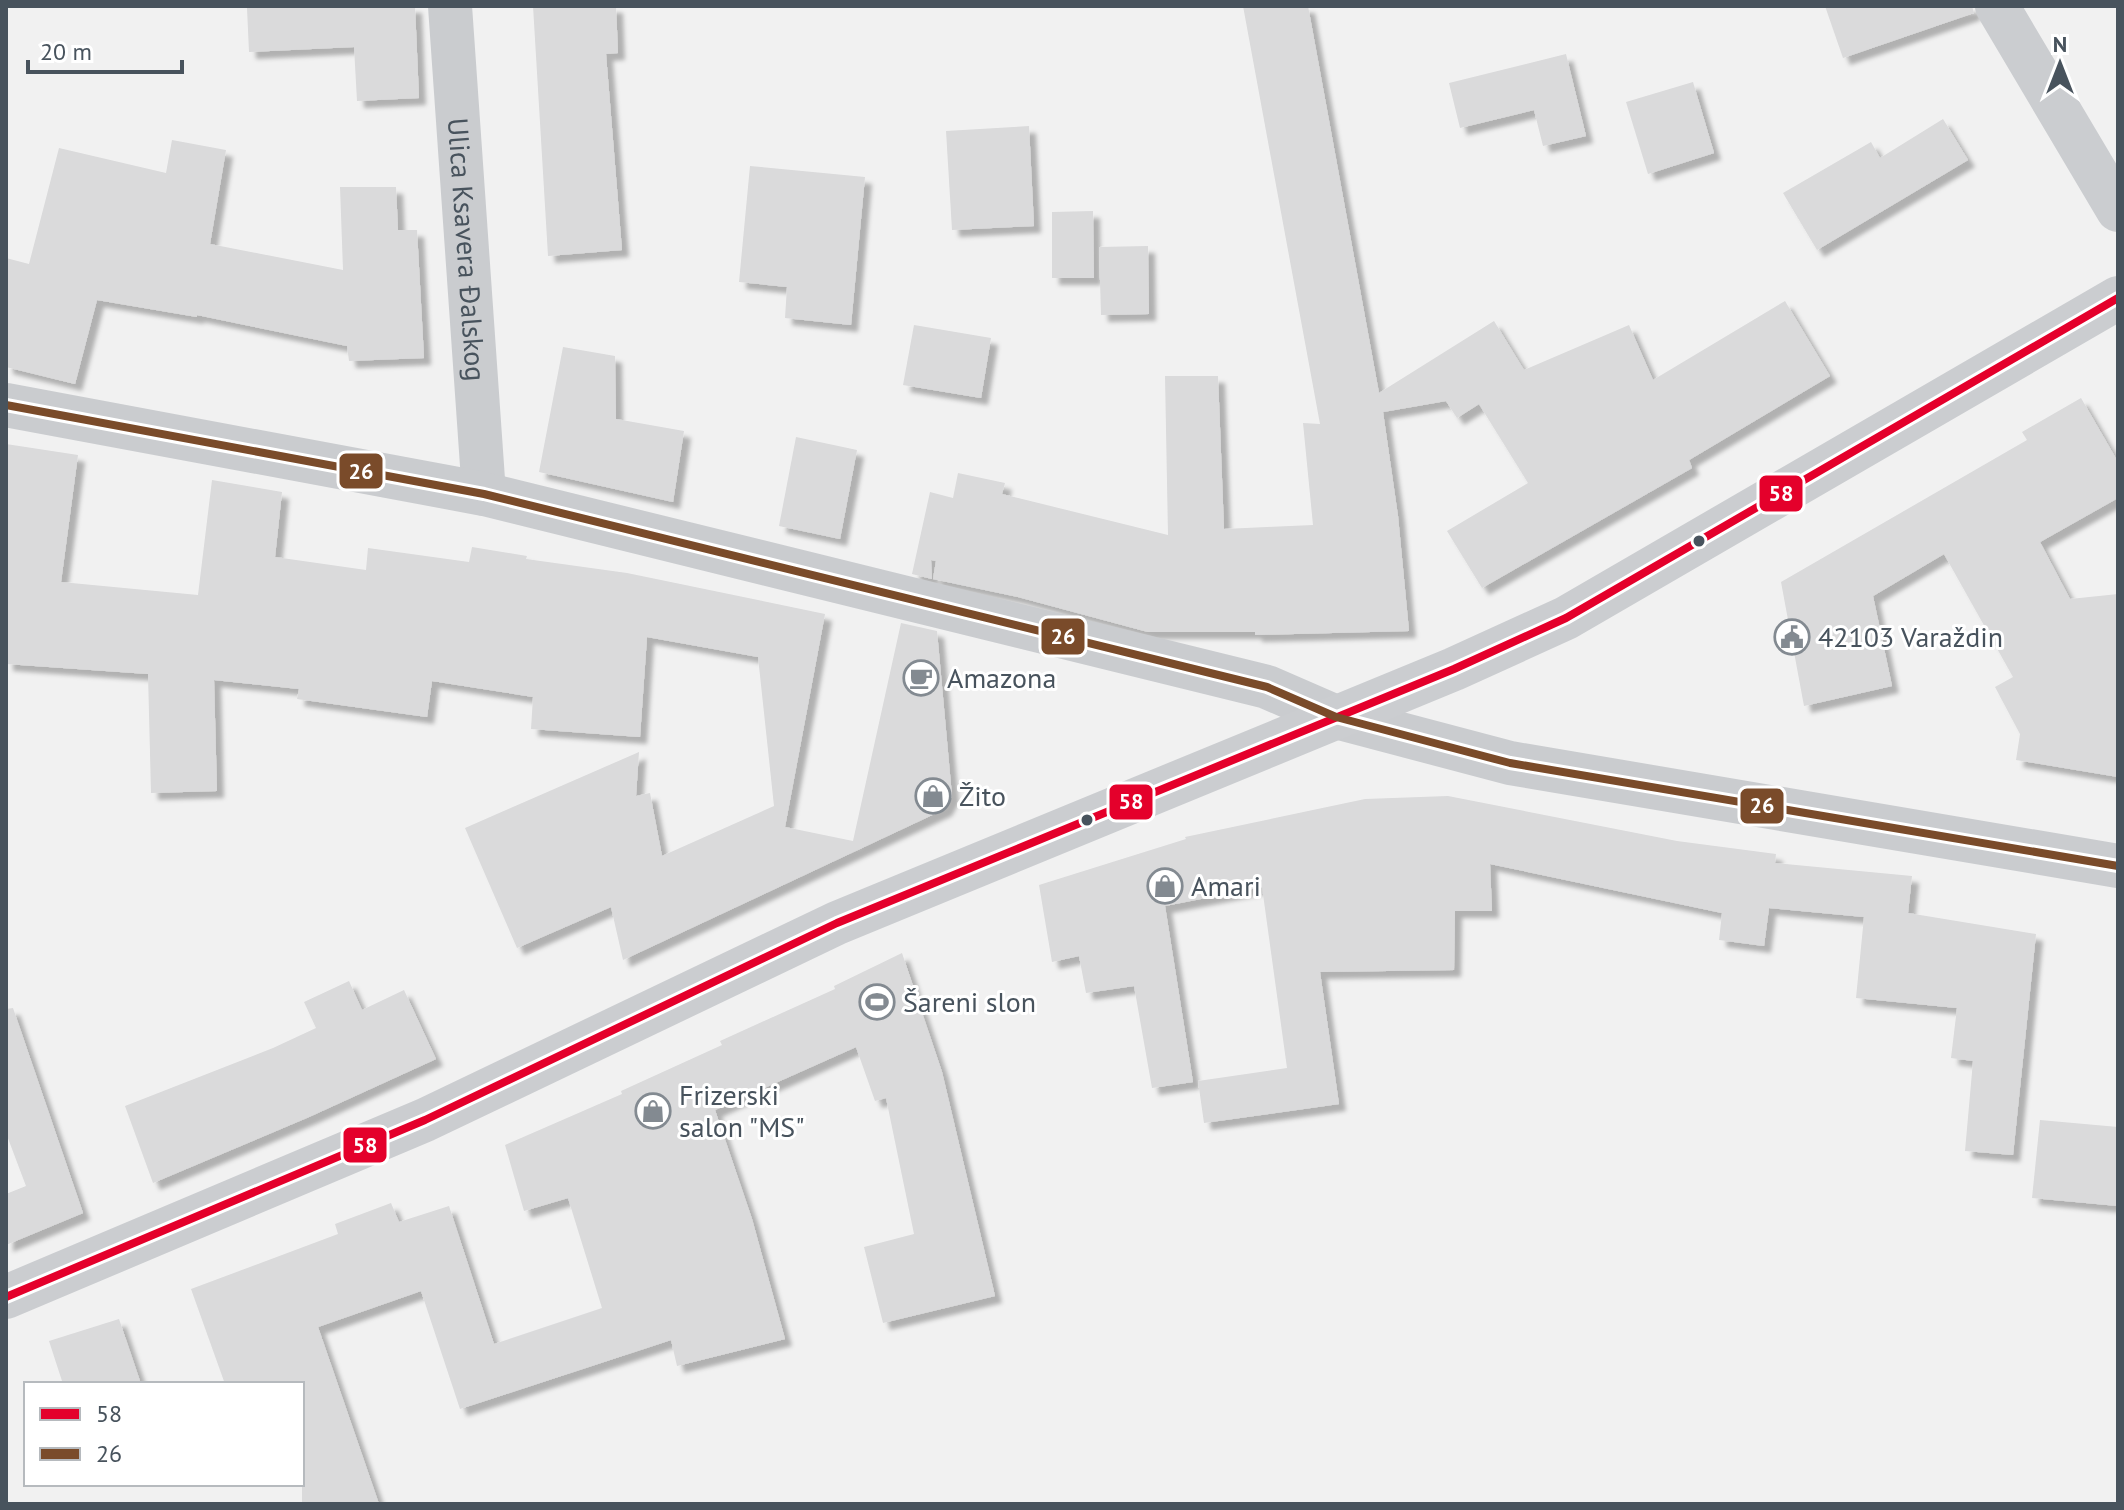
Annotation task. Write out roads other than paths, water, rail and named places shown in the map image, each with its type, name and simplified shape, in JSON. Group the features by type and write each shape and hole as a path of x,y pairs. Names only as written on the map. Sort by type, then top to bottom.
{"main road":[{"path":"1997,6 2118,210"},
{"path":"6,1297 425,1120 837,923 1454,669 1566,618 2118,298"}],"street":[{"name":"Ulica Ksavera Đalskog","path":"450,6 484,494"},
{"path":"6,405 484,494 1267,687 1336,717 1510,763 2118,866"}],"place":[{"name":"42103 Varaždin","path":"1792,637"},
{"name":"Amazona","path":"921,678"},
{"name":"Žito","path":"933,796"},
{"name":"Amari","path":"1165,886"},
{"name":"Šareni slon","path":"877,1002"},
{"name":"Frizerski salon \"MS\"","path":"653,1111"}]}
